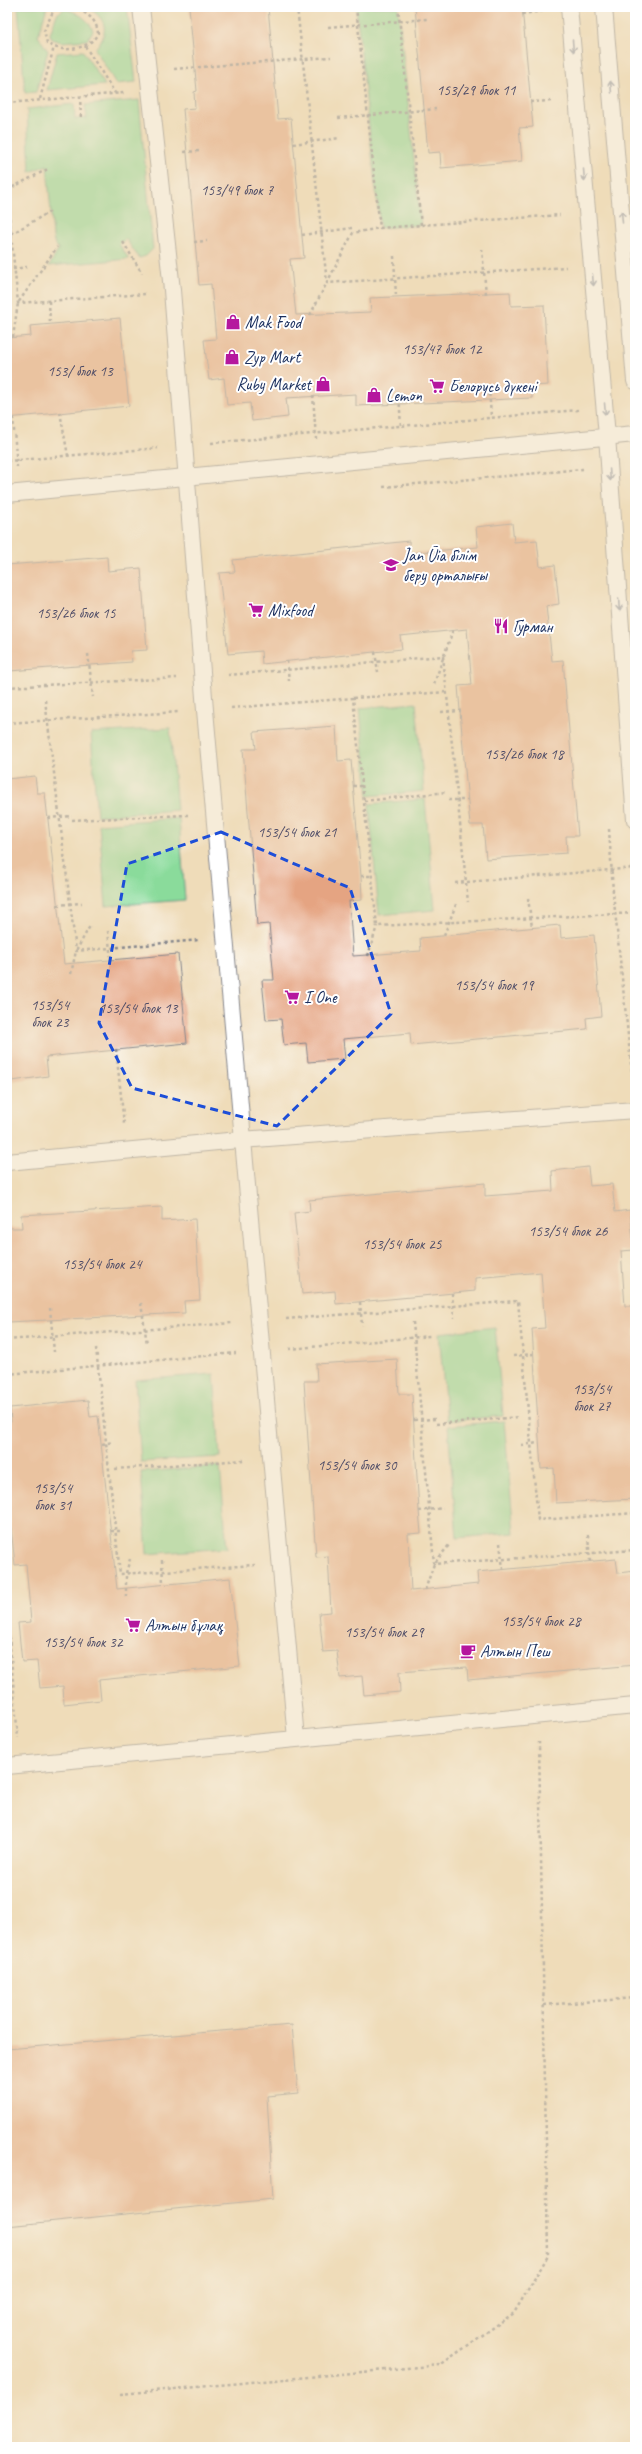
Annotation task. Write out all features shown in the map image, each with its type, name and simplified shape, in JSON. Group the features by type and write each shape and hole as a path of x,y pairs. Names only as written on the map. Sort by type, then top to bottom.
{"lane":[{"path":"140,7 172,290 202,676 296,1739"},
{"path":"569,7 610,467 635,820"},
{"path":"604,7 635,381"},
{"path":"13,493 495,446 635,434"},
{"path":"7,1162 243,1140 635,1110"},
{"path":"7,1766 635,1706"}],"path":[{"path":"55,7 44,37 47,43 54,47 85,46 95,39 98,33 97,23 93,17 75,7"},
{"path":"297,7 327,283"},
{"path":"356,7 380,228"},
{"path":"398,7 421,225"},
{"path":"328,27 428,19"},
{"path":"85,46 115,93"},
{"path":"40,99 54,47"},
{"path":"148,71 331,57"},
{"path":"7,103 150,90"},
{"path":"80,96 81,119"},
{"path":"338,118 436,109"},
{"path":"293,144 340,138"},
{"path":"7,190 48,169"},
{"path":"7,194 18,303 13,337"},
{"path":"11,234 51,211"},
{"path":"310,315 353,233 380,228 588,213"},
{"path":"302,235 352,228"},
{"path":"123,242 145,278"},
{"path":"18,303 57,247"},
{"path":"482,249 486,294"},
{"path":"394,256 396,297"},
{"path":"327,283 592,266"},
{"path":"7,270 27,267"},
{"path":"145,286 147,301"},
{"path":"18,303 146,294"},
{"path":"49,301 50,324"},
{"path":"489,388 495,446"},
{"path":"399,392 404,455"},
{"path":"313,395 318,463"},
{"path":"7,462 605,407"},
{"path":"60,412 68,456"},
{"path":"12,417 17,461 13,493"},
{"path":"381,487 610,467"},
{"path":"434,684 453,630"},
{"path":"375,652 378,672"},
{"path":"88,654 93,697"},
{"path":"7,687 202,676 443,656"},
{"path":"443,656 468,902"},
{"path":"287,661 289,681"},
{"path":"7,723 447,692"},
{"path":"353,698 377,926 368,956"},
{"path":"45,700 76,951"},
{"path":"441,712 461,711"},
{"path":"353,786 362,786"},
{"path":"364,801 447,792"},
{"path":"448,800 468,800"},
{"path":"72,820 214,814"},
{"path":"48,818 72,816"},
{"path":"455,883 635,868"},
{"path":"361,876 372,876"},
{"path":"613,892 633,1089"},
{"path":"528,898 532,927"},
{"path":"444,935 457,902"},
{"path":"57,905 82,903"},
{"path":"377,926 635,913"},
{"path":"71,974 76,951 90,926"},
{"path":"108,931 111,960"},
{"path":"76,951 225,938"},
{"path":"116,1049 124,1131"},
{"path":"452,1293 454,1318"},
{"path":"7,1340 518,1301 538,1520 635,1513"},
{"path":"360,1302 362,1326"},
{"path":"141,1303 147,1344"},
{"path":"50,1308 54,1352"},
{"path":"413,1322 434,1564"},
{"path":"7,1374 430,1336"},
{"path":"96,1348 120,1574 281,1564"},
{"path":"513,1356 534,1354"},
{"path":"436,1424 519,1417"},
{"path":"414,1420 436,1419"},
{"path":"102,1444 113,1442"},
{"path":"521,1445 539,1443"},
{"path":"115,1469 272,1458"},
{"path":"420,1511 443,1508"},
{"path":"111,1531 121,1531"},
{"path":"588,1535 590,1562"},
{"path":"500,1543 503,1569"},
{"path":"425,1590 434,1564 449,1545"},
{"path":"434,1564 635,1550"},
{"path":"126,1597 126,1573 130,1559"},
{"path":"162,1560 163,1584"},
{"path":"120,2394 440,2365 514,2313 548,2256 539,1715"},
{"path":"544,2005 635,1998"}],"highlighted area":[{"path":"221,832 350,888 391,1014 277,1126 132,1088 99,1023 127,864"}],"green space":[{"path":"18,7 47,7 38,36 48,51 36,92 25,93"},
{"path":"86,7 127,7 136,82 116,84 95,49 103,36 104,25 102,20 93,11"},
{"path":"356,7 398,7 421,225 380,228"},
{"path":"64,9 77,14 89,23 93,31 87,40 61,42 52,39 50,34 57,14"},
{"path":"83,51 105,85 47,90 57,53"},
{"path":"139,100 153,249 146,256 139,258 126,239 119,244 129,259 49,266 59,249 55,245 53,237 47,165 30,172 27,109 74,104 75,119 87,118 85,105"},
{"path":"416,703 424,791 368,796 360,708"},
{"path":"170,728 177,810 97,816 91,733"},
{"path":"425,799 435,910 379,915 369,804"},
{"path":"179,818 185,900 106,906 99,824"},
{"path":"495,1327 503,1416 447,1421 439,1333"},
{"path":"214,1374 220,1457 141,1462 135,1380"},
{"path":"504,1421 514,1533 457,1538 448,1426"},
{"path":"220,1466 227,1548 147,1554 141,1472"}],"building":[{"path":"189,7 268,7 278,119 291,118 304,258 290,259 296,315 371,312 370,298 510,292 511,306 544,305 548,385 532,386 532,398 356,406 356,394 286,398 288,417 252,421 250,403 227,405 224,378 209,380 204,340 216,339 211,284 199,285 183,109 195,108 194,92 197,91"},
{"path":"415,7 522,7 533,127 519,128 522,161 441,168 440,152 428,153"},
{"path":"120,318 129,406 7,418 7,338 31,336 30,326"},
{"path":"512,523 514,542 537,540 540,567 555,565 559,604 546,606 552,661 563,660 578,836 566,836 567,853 486,859 483,825 470,825 464,759 458,686 472,685 467,629 400,636 402,649 262,664 261,651 228,654 219,573 235,572 233,560 409,541 410,553 478,547 476,527"},
{"path":"107,557 108,571 141,568 147,650 131,651 132,662 9,671 7,565"},
{"path":"336,726 338,761 351,760 361,876 362,900 349,901 353,956 421,951 420,938 560,925 561,938 594,935 601,1016 586,1018 587,1029 411,1045 410,1033 343,1039 345,1059 308,1062 306,1043 284,1045 281,1019 266,1020 262,980 274,980 269,924 257,925 243,749 256,749 254,732"},
{"path":"35,776 37,793 45,793 64,964 178,954 187,1043 46,1057 48,1076 12,1081 10,1062 7,1062 7,779"},
{"path":"588,1167 590,1186 612,1184 615,1212 630,1210 634,1250 621,1251 625,1306 635,1306 635,1499 556,1503 554,1468 541,1469 532,1329 545,1328 541,1272 475,1278 475,1291 336,1304 335,1291 302,1294 294,1213 310,1211 309,1200 485,1183 485,1196 553,1191 552,1171"},
{"path":"162,1207 162,1221 195,1219 200,1300 184,1301 185,1313 8,1322 7,1228 22,1228 21,1215"},
{"path":"397,1359 399,1394 412,1394 421,1533 408,1534 411,1591 478,1584 477,1572 616,1559 618,1573 635,1571 635,1665 468,1680 467,1667 399,1672 400,1692 364,1695 362,1676 340,1678 337,1651 323,1652 319,1613 331,1612 328,1556 316,1557 304,1381 317,1381 316,1364"},
{"path":"88,1400 90,1417 98,1416 117,1589 230,1578 240,1666 99,1680 101,1700 64,1704 63,1686 40,1688 37,1661 22,1662 18,1623 31,1622 26,1564 15,1565 7,1490 7,1422 11,1422 10,1408"},
{"path":"292,2025 298,2093 267,2096 273,2199 7,2226 7,2049"}],"place":[{"name":"Mak Food","path":"233,322"},
{"name":"Zyp Mart","path":"232,357"},
{"name":"Ruby Market","path":"323,384"},
{"name":"Белорусь дүкені","path":"437,386"},
{"name":"Lemon","path":"374,395"},
{"name":"Jan Ūia білім беру орталығы","path":"391,565"},
{"name":"Mixfood","path":"256,610"},
{"name":"Гурман","path":"501,626"},
{"name":"I One","path":"292,997"},
{"name":"Алтын бұлақ","path":"133,1625"},
{"name":"Алтын Пеш","path":"468,1651"}]}
